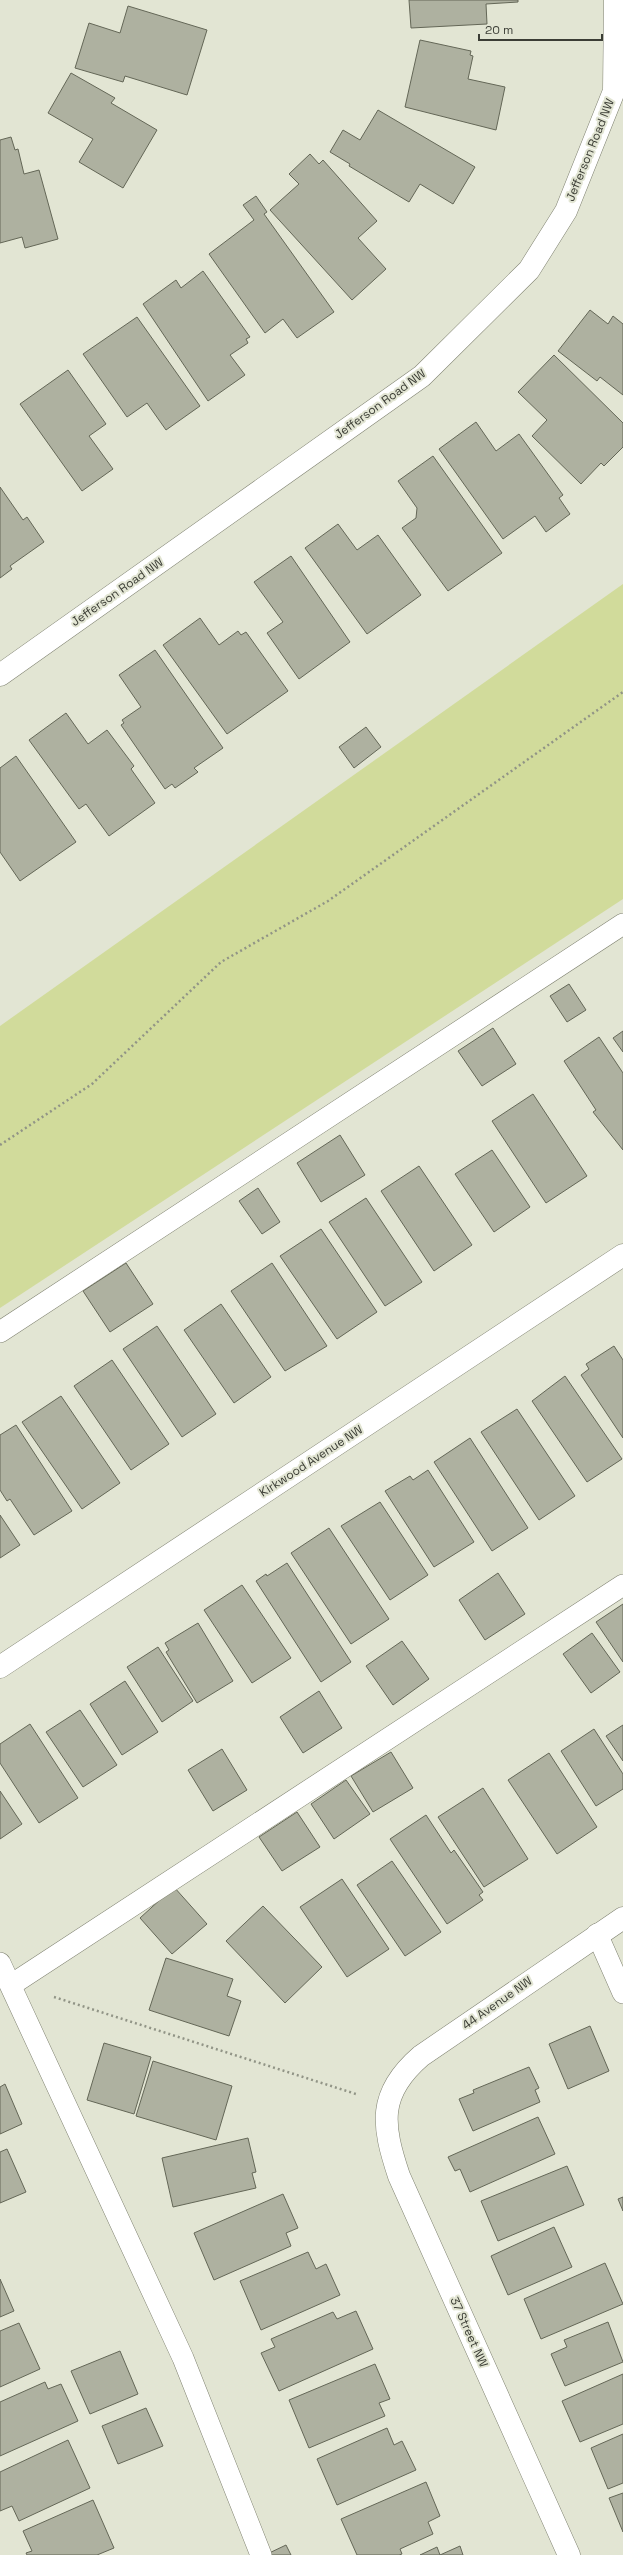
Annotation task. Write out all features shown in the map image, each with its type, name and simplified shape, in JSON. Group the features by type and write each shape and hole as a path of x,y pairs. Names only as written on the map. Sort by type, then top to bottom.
{"street":[{"name":"Jefferson Road NW","path":"0,675 422,376 529,270 566,211 618,91 615,0"},
{"name":"Kirkwood Avenue NW","path":"0,1667 623,1255"},
{"name":"44 Avenue NW","path":"387,2104 395,2084 406,2069 421,2056 597,1934 623,1918"},
{"name":"37 Street NW","path":"387,2104 386,2124 389,2146 399,2176 569,2555"}],"lane":[{"path":"0,1332 623,924"},
{"path":"11,1985 623,1585"},
{"path":"597,1934 623,1993"},
{"path":"0,1963 182,2358 261,2555"}],"path":[{"path":"0,1145 92,1084 221,962 328,901 623,692"},
{"path":"11,1985 70,2002 387,2104"}],"green space":[{"path":"623,584 623,899 0,1308 0,1026"}],"building":[{"path":"409,0 518,0 518,2 486,4 487,24 411,28"},
{"path":"128,6 207,30 187,95 125,76 123,82 75,68 89,23 120,33"},
{"path":"420,40 471,51 470,55 473,56 468,79 505,87 496,130 405,107"},
{"path":"71,73 115,98 111,103 157,130 123,188 79,162 93,139 48,113"},
{"path":"378,110 475,167 453,204 420,184 409,202 349,166 350,164 330,152 343,130 360,140"},
{"path":"11,137 15,150 18,149 24,174 39,170 58,239 25,248 22,237 0,243 0,140"},
{"path":"310,154 319,164 323,160 377,221 358,238 386,269 352,300 270,210 299,184 289,174"},
{"path":"256,196 267,212 264,214 334,312 297,338 283,319 265,333 209,254 254,220 243,205"},
{"path":"203,271 250,337 246,339 248,343 230,355 245,375 208,401 143,304 176,280 181,288"},
{"path":"590,310 608,324 613,316 623,324 623,395 600,377 597,381 558,351"},
{"path":"137,317 200,406 166,430 147,403 127,417 83,354"},
{"path":"554,355 623,423 623,447 604,466 601,463 581,484 532,436 547,420 518,392"},
{"path":"68,370 106,424 89,436 113,469 82,491 20,404"},
{"path":"476,422 496,451 519,434 563,495 559,498 570,514 546,532 535,516 503,539 439,449"},
{"path":"433,456 502,553 448,591 402,528 416,518 417,508 398,481"},
{"path":"0,487 23,520 27,517 44,542 10,566 12,569 0,578"},
{"path":"338,524 357,550 378,535 421,595 367,634 305,548"},
{"path":"291,556 350,642 299,679 267,633 283,622 254,582"},
{"path":"200,618 219,645 238,631 241,635 246,632 288,691 227,734 163,645"},
{"path":"155,650 223,748 194,768 198,772 175,788 172,784 165,789 121,725 124,723 122,720 141,707 119,675"},
{"path":"66,713 88,744 107,730 134,766 131,769 155,803 109,836 86,804 79,809 29,740"},
{"path":"366,727 381,747 354,768 339,747"},
{"path":"16,756 76,842 20,881 0,852 0,768"},
{"path":"569,984 586,1010 567,1022 550,996"},
{"path":"493,1028 516,1064 482,1086 458,1051"},
{"path":"623,1031 623,1052 613,1038"},
{"path":"599,1037 623,1073 623,1150 593,1112 596,1110 564,1061"},
{"path":"533,1094 587,1176 546,1203 492,1121"},
{"path":"340,1135 365,1175 321,1202 297,1163"},
{"path":"492,1150 530,1207 494,1232 455,1174"},
{"path":"419,1166 472,1245 434,1271 381,1191"},
{"path":"258,1188 280,1222 262,1234 239,1201"},
{"path":"366,1198 422,1282 385,1306 329,1222"},
{"path":"321,1229 377,1312 337,1339 280,1256"},
{"path":"126,1263 153,1304 110,1332 83,1291"},
{"path":"272,1263 327,1346 285,1371 231,1291"},
{"path":"221,1304 271,1377 234,1403 184,1330"},
{"path":"157,1326 216,1414 182,1437 123,1349"},
{"path":"614,1346 623,1360 623,1438 581,1375 589,1369 586,1364"},
{"path":"112,1360 169,1444 131,1470 74,1386"},
{"path":"565,1376 622,1459 587,1482 532,1401"},
{"path":"61,1396 120,1483 82,1509 22,1422"},
{"path":"517,1409 575,1496 539,1520 481,1432"},
{"path":"16,1425 72,1511 34,1535 10,1499 7,1501 0,1490 0,1435"},
{"path":"470,1438 528,1528 492,1551 434,1462"},
{"path":"428,1470 474,1542 434,1567 385,1491 410,1476 413,1480"},
{"path":"380,1502 428,1575 390,1600 341,1526"},
{"path":"0,1515 20,1545 0,1558"},
{"path":"329,1528 389,1619 351,1644 291,1553"},
{"path":"287,1563 351,1662 321,1682 256,1581"},
{"path":"498,1573 525,1614 485,1640 459,1600"},
{"path":"242,1585 291,1658 252,1683 204,1610"},
{"path":"623,1604 623,1662 596,1622"},
{"path":"198,1623 233,1681 197,1703 166,1652 169,1650 165,1643"},
{"path":"592,1633 620,1672 591,1693 563,1654"},
{"path":"402,1641 429,1679 393,1705 366,1666"},
{"path":"158,1647 193,1701 162,1722 127,1667"},
{"path":"125,1681 158,1732 122,1755 90,1704"},
{"path":"319,1691 342,1728 303,1753 280,1717"},
{"path":"80,1710 117,1765 83,1787 46,1732"},
{"path":"30,1724 78,1798 39,1823 0,1763 0,1744"},
{"path":"623,1725 623,1761 606,1736"},
{"path":"594,1729 623,1774 623,1789 596,1806 561,1751"},
{"path":"222,1749 247,1790 213,1811 188,1770"},
{"path":"391,1752 413,1788 373,1812 351,1776"},
{"path":"549,1753 597,1827 557,1854 508,1780"},
{"path":"346,1780 370,1814 334,1839 311,1804"},
{"path":"483,1788 528,1859 484,1887 438,1817"},
{"path":"0,1791 22,1824 0,1839"},
{"path":"297,1812 320,1847 282,1871 259,1837"},
{"path":"426,1815 451,1853 454,1850 483,1892 479,1895 483,1900 447,1924 390,1839"},
{"path":"392,1861 441,1932 405,1956 357,1885"},
{"path":"342,1879 389,1949 347,1977 300,1907"},
{"path":"174,1887 207,1924 172,1954 140,1918"},
{"path":"263,1906 322,1967 285,2003 226,1941"},
{"path":"166,1958 233,1979 227,1996 241,2001 229,2036 149,2010"},
{"path":"590,2026 609,2071 568,2089 549,2044"},
{"path":"104,2043 151,2057 134,2114 87,2100"},
{"path":"153,2061 232,2086 216,2140 136,2116"},
{"path":"529,2067 539,2088 535,2090 540,2102 473,2131 459,2099 474,2093 473,2090"},
{"path":"5,2084 22,2124 0,2134 0,2087"},
{"path":"538,2117 555,2154 470,2192 460,2169 455,2171 448,2157"},
{"path":"248,2138 256,2172 252,2173 256,2188 173,2207 162,2158"},
{"path":"7,2149 26,2192 0,2203 0,2152"},
{"path":"567,2166 584,2205 498,2241 481,2201"},
{"path":"283,2194 298,2228 286,2233 291,2246 214,2280 194,2233"},
{"path":"623,2197 623,2211 618,2199"},
{"path":"554,2227 572,2267 508,2295 491,2256"},
{"path":"308,2252 316,2269 326,2264 340,2295 261,2330 240,2281"},
{"path":"605,2263 623,2304 541,2339 524,2299"},
{"path":"0,2279 14,2311 0,2317"},
{"path":"356,2311 373,2349 279,2391 261,2353 275,2347 271,2339 333,2312 337,2319"},
{"path":"608,2322 623,2362 565,2386 551,2354 567,2347 564,2340"},
{"path":"19,2323 40,2369 0,2387 0,2331"},
{"path":"120,2351 138,2394 90,2414 71,2371"},
{"path":"375,2364 390,2399 379,2403 385,2416 309,2448 289,2400"},
{"path":"623,2374 623,2424 580,2442 562,2401"},
{"path":"45,2382 48,2389 61,2384 78,2421 0,2456 0,2402"},
{"path":"146,2408 163,2446 118,2464 102,2426"},
{"path":"387,2428 394,2445 402,2441 416,2470 337,2505 317,2459"},
{"path":"623,2434 623,2483 608,2489 591,2448"},
{"path":"68,2440 90,2488 19,2521 12,2506 0,2511 0,2472"},
{"path":"426,2482 440,2516 428,2522 433,2534 400,2549 402,2554 399,2555 357,2555 341,2519"},
{"path":"623,2493 623,2532 609,2498"},
{"path":"93,2500 114,2548 97,2555 27,2555 26,2553 32,2551 23,2531"},
{"path":"286,2545 291,2555 265,2555"},
{"path":"460,2546 463,2555 440,2555"},
{"path":"437,2547 440,2555 420,2555"}]}
